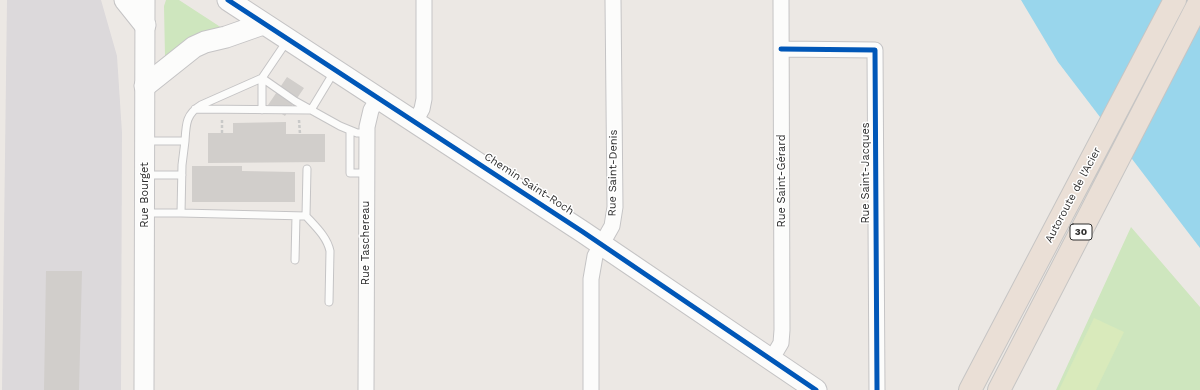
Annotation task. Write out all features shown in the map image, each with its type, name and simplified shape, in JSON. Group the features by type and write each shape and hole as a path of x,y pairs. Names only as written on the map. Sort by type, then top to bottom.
{"highway":[{"name":"Autoroute de l'Acier","path":"970,390 1175,0"},
{"name":"Autoroute de l'Acier","path":"999,390 1200,0"},
{"path":"955,390 1021,293"}],"main road":[{"path":"125,0 145,25"},
{"name":"Chemin Saint-Roch","path":"228,0 602,245 816,390"},
{"path":"145,86 194,47 205,42 226,37 263,24"}],"street":[{"name":"Rue Bourget","path":"144,390 145,0"},
{"path":"415,122 422,109 425,94 424,0"},
{"name":"Rue Saint-Denis","path":"591,390 591,279 595,256 612,226 615,207 613,0"},
{"name":"Rue Saint-Gérard","path":"771,360 781,343 782,330 781,0"},
{"name":"Rue Saint-Jacques","path":"781,49 875,50 877,390"},
{"name":"Rue Taschereau","path":"366,390 366,133 371,110 378,98"}],"lane":[{"path":"181,213 182,165 188,120 191,113 194,109 201,105 262,78 288,39"},
{"path":"311,110 336,70"},
{"path":"262,78 295,101 350,131 366,133"},
{"path":"262,78 262,110"},
{"path":"194,109 311,110"},
{"path":"350,131 350,174 366,173"},
{"path":"145,141 185,141"},
{"path":"307,169 306,216 324,236 330,251 329,302"},
{"path":"145,175 182,175"},
{"path":"145,213 306,216"},
{"path":"295,260 296,216"}],"shaded area":[{"path":"7,0 101,0 117,56 122,133 121,390 2,390"}],"green space":[{"path":"166,0 179,0 222,28 165,57 164,6"},
{"path":"1131,227 1200,307 1200,390 1056,390"},
{"path":"1094,318 1124,332 1096,390 1059,390"}],"water":[{"path":"1021,0 1200,0 1200,248 1058,62"}],"building":[{"path":"287,77 304,88 285,116 268,105"},
{"path":"286,122 286,134 325,134 325,162 208,163 208,133 233,133 233,123"},
{"path":"192,166 242,166 242,171 295,172 295,202 192,202"},
{"path":"46,271 82,271 79,390 44,390"}],"cycle path":[{"path":"228,0 583,232 816,390"},
{"path":"781,49 875,50 877,390"}]}
